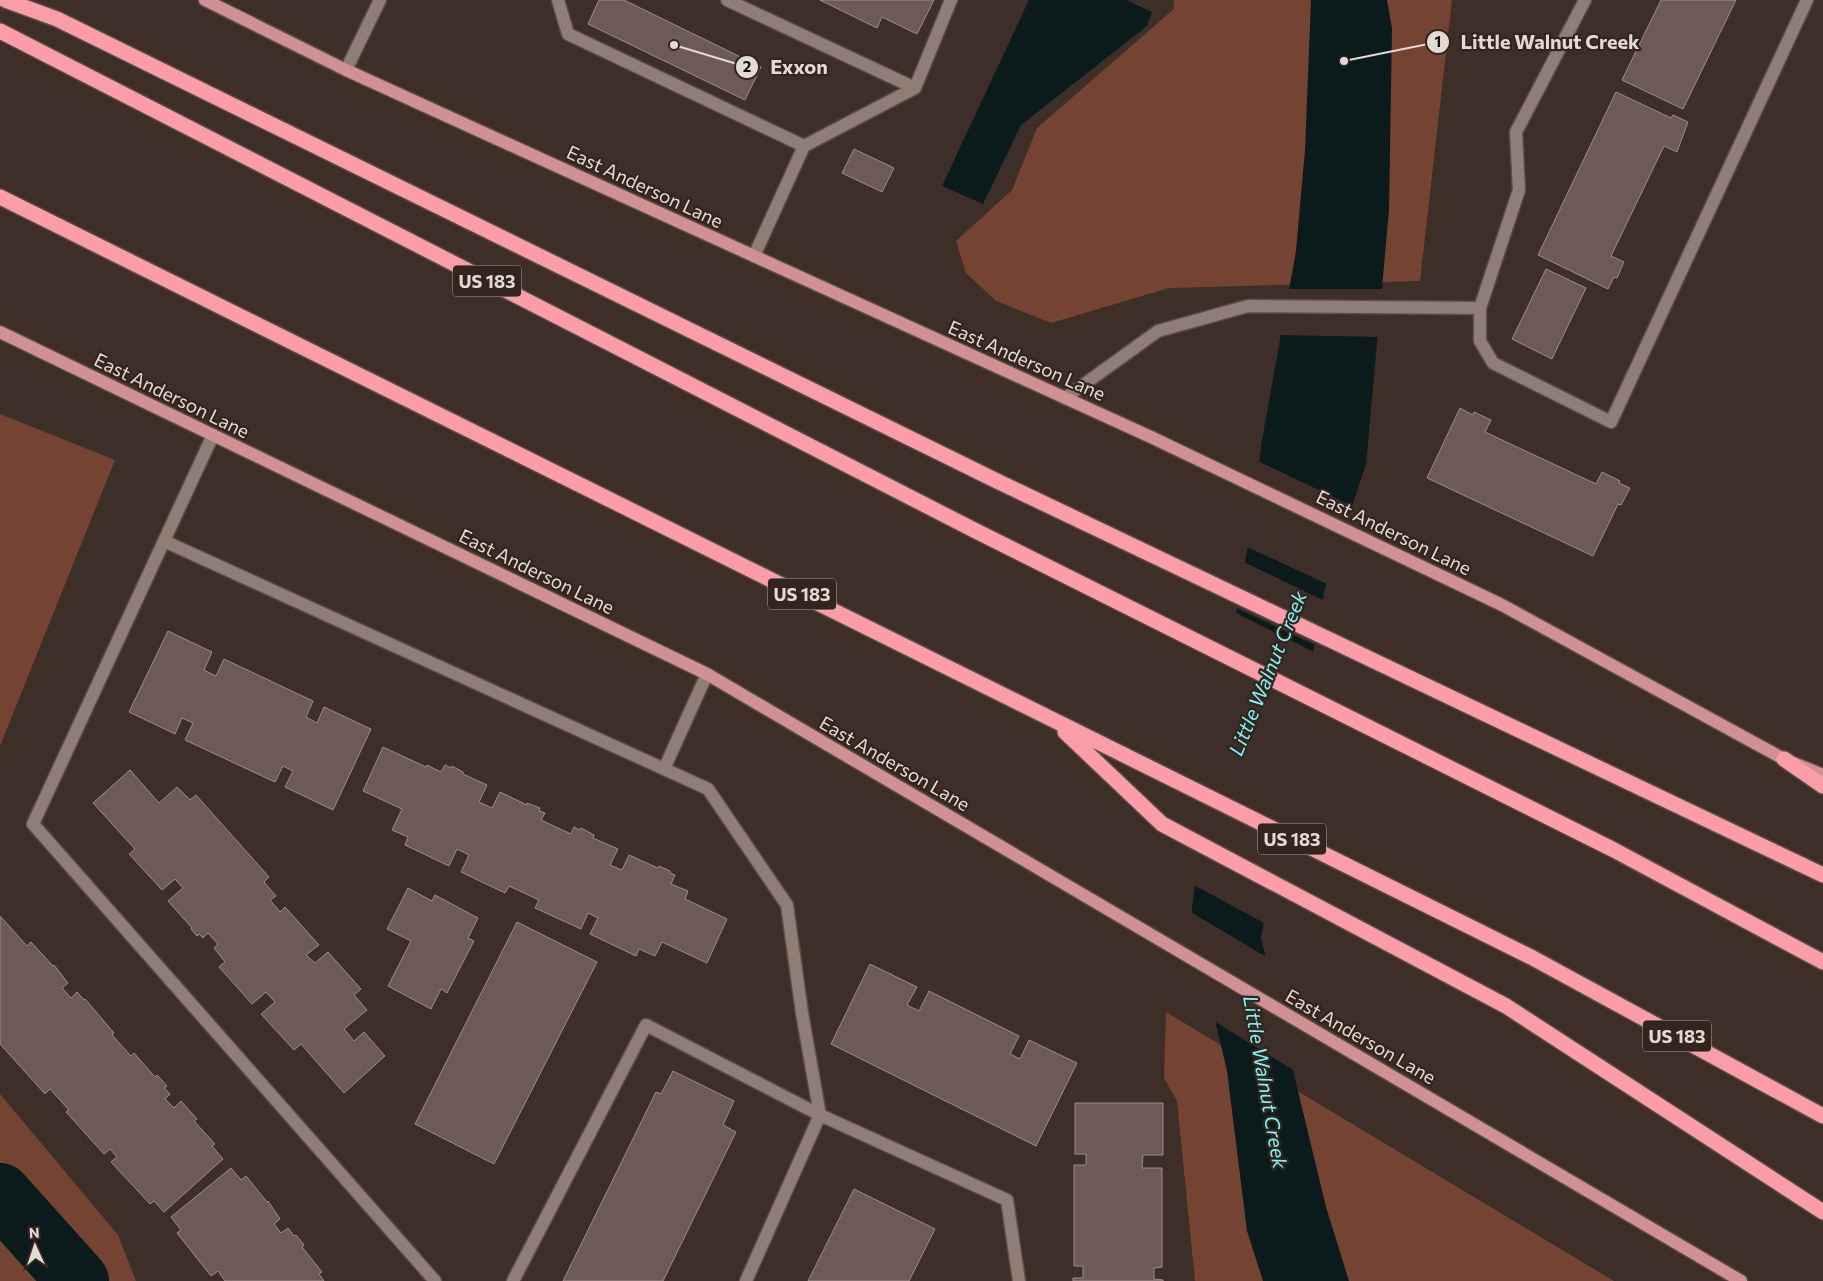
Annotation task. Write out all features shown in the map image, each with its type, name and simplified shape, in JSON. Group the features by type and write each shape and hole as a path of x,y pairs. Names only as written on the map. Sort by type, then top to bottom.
{"highway":[{"path":"5,0 57,19 999,482 1823,875"},
{"name":"US 183","path":"0,31 974,530 1614,850 1823,962"},
{"name":"US 183","path":"0,196 1531,957 1823,1116"},
{"path":"1053,721 1162,824 1506,1006 1823,1212"},
{"path":"1784,759 1823,786"}],"main road":[{"name":"East Anderson Lane","path":"205,0 346,70 1153,438 1502,605 1784,759 1823,776"},
{"name":"East Anderson Lane","path":"0,332 707,674 1741,1281"}],"street":[{"path":"346,70 380,0"},
{"path":"558,0 568,34 804,146"},
{"path":"727,0 915,88"},
{"path":"754,256 804,146 915,88 951,0"},
{"path":"1585,0 1516,132 1519,190 1480,308 1480,341 1493,364 1611,422 1806,0"},
{"path":"1065,398 1158,332 1248,306 1480,308"},
{"path":"213,435 33,824 435,1281"},
{"path":"164,541 708,789 788,905 802,1013 820,1115 746,1281"},
{"path":"664,769 707,674"},
{"path":"513,1281 646,1025 820,1115 1006,1200 1019,1281"}],"shaded area":[{"path":"1174,0 1452,0 1420,281 1169,288 1051,323 996,301 966,273 956,241 1012,190 1037,128 1174,9"},
{"path":"0,414 115,460 0,746"},
{"path":"1166,1012 1614,1281 1195,1281 1177,1101 1164,1078"},
{"path":"0,1094 118,1235 136,1281 0,1281"}],"water":[{"path":"1029,0 1126,0 1152,12 1147,26 1021,125 983,204 942,186"},
{"path":"1311,0 1387,0 1392,28 1389,210 1366,464 1325,588 1261,938 1326,1207 1349,1281 1263,1281 1247,1231 1227,1071 1191,917 1209,766 1248,546 1262,440 1296,251 1305,150"}],"pier":[{"path":"1286,289 1384,289 1380,337 1278,335"},
{"path":"1256,460 1354,507 1329,585 1245,546"},
{"path":"1242,561 1325,601 1317,646 1234,607"},
{"path":"1234,612 1316,653 1266,924 1192,884 1207,765"},
{"path":"1189,911 1268,958 1295,1071 1212,1020 1188,917"}],"building":[{"path":"599,0 624,0 761,67 745,100 588,24"},
{"path":"820,0 934,0 917,34 882,17 877,28"},
{"path":"1661,0 1736,0 1683,109 1622,80"},
{"path":"1616,92 1671,118 1673,115 1688,122 1677,152 1664,146 1611,256 1624,262 1617,278 1614,277 1608,289 1538,255"},
{"path":"854,149 894,168 882,192 842,173"},
{"path":"1546,269 1586,288 1552,359 1512,339"},
{"path":"1460,408 1473,415 1474,412 1491,420 1485,432 1596,484 1602,472 1630,488 1621,505 1618,504 1593,556 1427,478"},
{"path":"168,631 212,652 204,670 216,676 224,659 313,701 306,717 317,723 324,707 371,729 333,810 285,787 293,771 283,766 275,782 185,740 193,723 182,718 175,734 129,712"},
{"path":"383,747 441,772 445,765 451,768 452,766 463,772 463,774 487,785 479,802 492,808 500,792 527,805 527,803 540,808 539,811 545,813 541,820 571,834 574,827 580,830 581,828 594,835 593,838 618,849 610,865 622,870 629,855 658,868 659,866 670,871 670,873 675,875 671,884 688,891 685,899 727,919 707,963 662,942 655,956 639,949 636,956 590,934 598,918 588,913 581,929 535,908 539,900 509,886 505,893 461,872 469,855 457,849 449,866 405,845 408,837 392,830 402,809 363,791"},
{"path":"130,770 159,803 177,787 190,800 196,795 269,877 264,882 276,896 270,900 280,912 285,907 319,945 306,955 315,963 328,952 361,989 354,995 367,1010 344,1029 354,1041 364,1032 385,1056 344,1093 301,1044 294,1050 261,1014 275,1002 266,992 252,1004 219,967 225,962 214,948 218,944 208,933 203,938 199,934 197,936 168,901 183,888 175,879 162,890 129,854 135,849 93,803"},
{"path":"408,888 432,901 435,895 478,918 468,938 474,941 447,993 441,989 431,1009 388,986 411,941 387,929"},
{"path":"0,916 27,946 31,942 54,965 68,983 62,988 71,998 77,992 85,999 114,1033 112,1035 131,1056 134,1053 155,1077 157,1075 167,1086 164,1088 170,1094 165,1099 174,1108 181,1101 197,1119 194,1121 215,1144 212,1146 223,1159 164,1212 154,1201 150,1204 111,1162 117,1157 110,1149 104,1154 66,1112 69,1110 50,1089 45,1094 0,1044"},
{"path":"517,922 597,962 494,1164 415,1124"},
{"path":"870,964 917,987 907,1005 919,1011 929,991 1019,1036 1010,1054 1020,1059 1029,1040 1077,1063 1036,1146 831,1044"},
{"path":"673,1071 734,1101 723,1125 736,1132 663,1281 563,1281 656,1092 661,1094"},
{"path":"1075,1103 1163,1103 1163,1155 1143,1155 1142,1168 1162,1168 1162,1267 1154,1268 1154,1279 1163,1281 1073,1281 1073,1278 1083,1278 1083,1266 1074,1266 1074,1165 1086,1165 1086,1154 1075,1154"},
{"path":"231,1168 241,1180 246,1176 268,1201 280,1219 274,1224 281,1233 288,1228 294,1236 296,1235 304,1245 302,1247 322,1272 319,1274 324,1281 225,1281 218,1271 211,1276 177,1233 181,1230 171,1217"},
{"path":"854,1189 935,1229 909,1281 808,1281"}],"waterway":[{"path":"0,1194 78,1281"}],"place":[{"name":"Exxon","path":"674,45"},
{"name":"Little Walnut Creek","path":"1344,61"}]}
